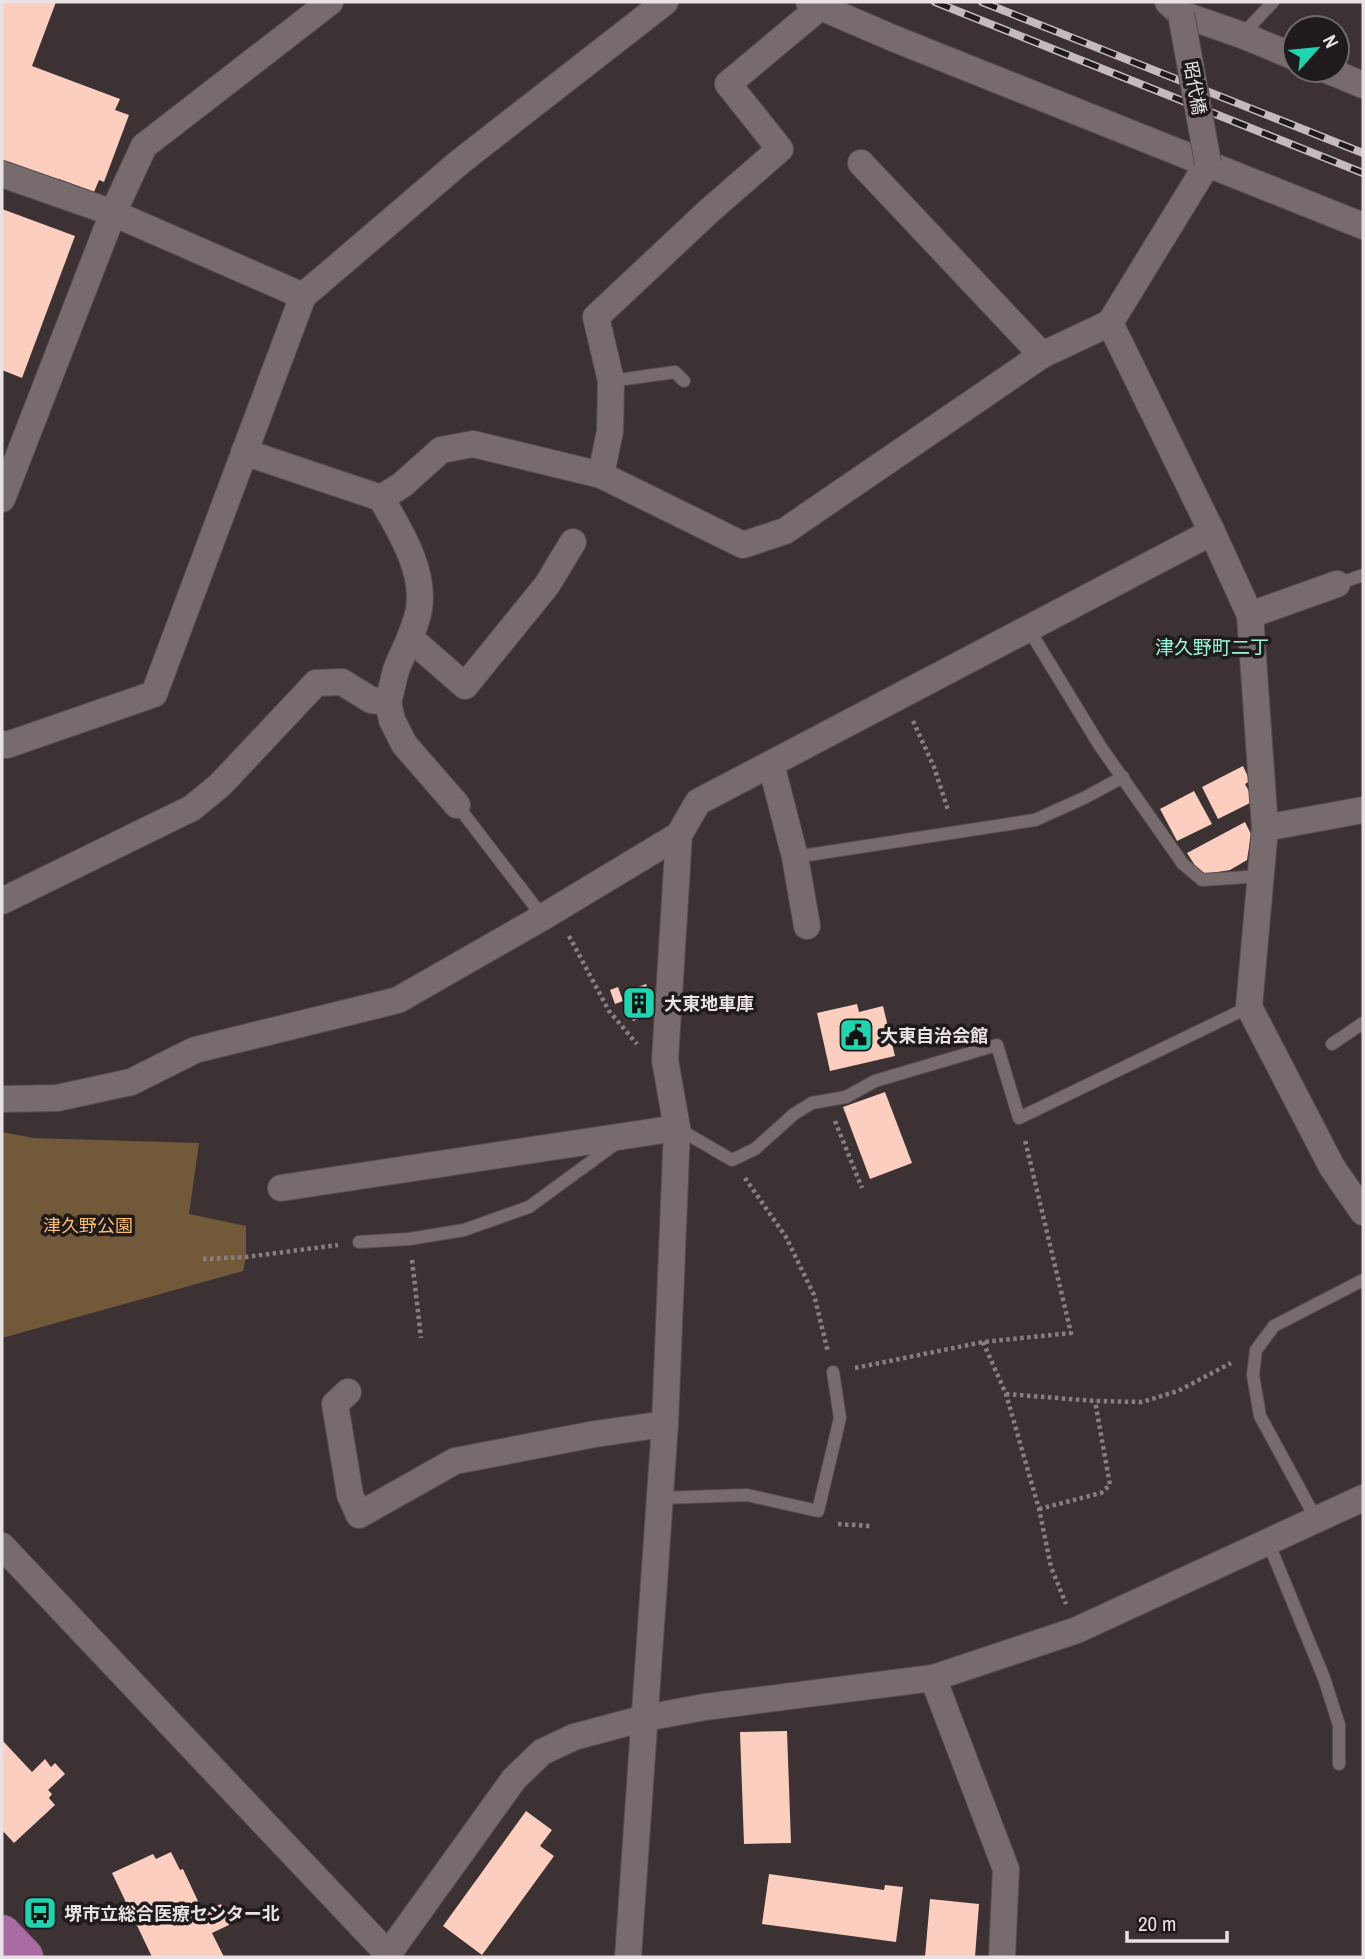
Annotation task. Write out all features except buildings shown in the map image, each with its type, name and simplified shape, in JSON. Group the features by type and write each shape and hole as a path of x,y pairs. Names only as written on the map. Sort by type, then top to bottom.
{"main road":[{"path":"2,1934 24,1957"}],"street":[{"path":"2,499 113,213 144,146 330,2"},
{"path":"2,744 7,745 154,694 303,296 461,161 665,2"},
{"path":"601,475 610,431 611,381 596,317 780,149 727,85 814,4 908,45 1363,226"},
{"path":"1175,8 1281,51"},
{"name":"昭代橋","path":"1175,8 1208,163"},
{"path":"861,163 1042,355"},
{"path":"381,498 402,485 441,450 473,444 601,475 743,545 786,530 1042,355 1110,323 1208,163"},
{"path":"2,174 113,213 303,296"},
{"path":"1110,323 1250,615 1265,828 1249,1007 1332,1167 1363,1212"},
{"path":"244,452 381,498 405,541 417,579 419,608 388,702 392,720 404,744 457,805"},
{"path":"628,1957 665,1424 677,1128 665,1060 679,835 698,802 1212,532"},
{"path":"410,638 466,686 547,585 573,542"},
{"path":"1250,615 1337,584"},
{"path":"2,901 192,808 220,786 316,683 342,682 371,700 388,702"},
{"path":"771,764 795,857 807,926"},
{"path":"1265,828 1363,810"},
{"path":"2,1099 57,1098 131,1082 195,1050 398,1000 679,835"},
{"path":"281,1188 677,1128"},
{"path":"348,1392 335,1404 350,1494 359,1515 455,1461 595,1434 665,1424"},
{"path":"2,1546 387,1956 514,1779 542,1752 574,1737 645,1718 705,1707 933,1678 1076,1630 1363,1497"},
{"path":"933,1678 1006,1869 1002,1957"}],"lane":[{"path":"1242,34 1273,2"},
{"path":"611,381 675,372 684,381"},
{"path":"1337,584 1363,575"},
{"path":"1028,628 1100,746 1183,864 1202,880 1261,876"},
{"path":"795,857 1035,820 1123,777"},
{"path":"457,805 549,913"},
{"path":"677,1128 732,1160 755,1149 794,1114 812,1103 846,1097 875,1082 997,1045 1020,1118 1249,1007"},
{"path":"1332,1044 1363,1023"},
{"path":"359,1242 409,1239 464,1230 529,1207 627,1136"},
{"path":"1316,1519 1260,1416 1253,1375 1256,1350 1274,1326 1363,1280"},
{"path":"660,1498 747,1495 818,1511 840,1418 833,1372"},
{"path":"1268,1542 1324,1678 1339,1726 1339,1764"}],"path":[{"path":"901,695 934,767 955,832"},
{"path":"549,913 579,952 609,1011 633,1042 665,1060"},
{"path":"827,1101 862,1188"},
{"path":"732,1160 786,1237 814,1295 833,1372 983,1342 1072,1333 1020,1118"},
{"path":"409,1239 421,1338"},
{"path":"203,1259 246,1257 359,1242"},
{"path":"983,1342 1006,1394 1039,1509 1051,1567 1076,1630"},
{"path":"1006,1394 1143,1402 1178,1391 1256,1350"},
{"path":"1039,1509 1101,1493 1110,1485 1096,1401"},
{"path":"818,1511 831,1524 871,1526"}],"green space":[{"name":"津久野公園","path":"2,1132 33,1138 199,1143 189,1214 246,1226 243,1271 2,1338"}],"railway":[{"path":"935,2 1363,173"},
{"path":"982,2 1363,153"}],"place":[{"name":"大東地車庫","path":"639,1003"},
{"name":"大東自治会館","path":"856,1035"},
{"name":"堺市立総合医療センター北","path":"40,1913"}],"district":[{"name":"津久野町二丁","path":"1212,647"}]}
